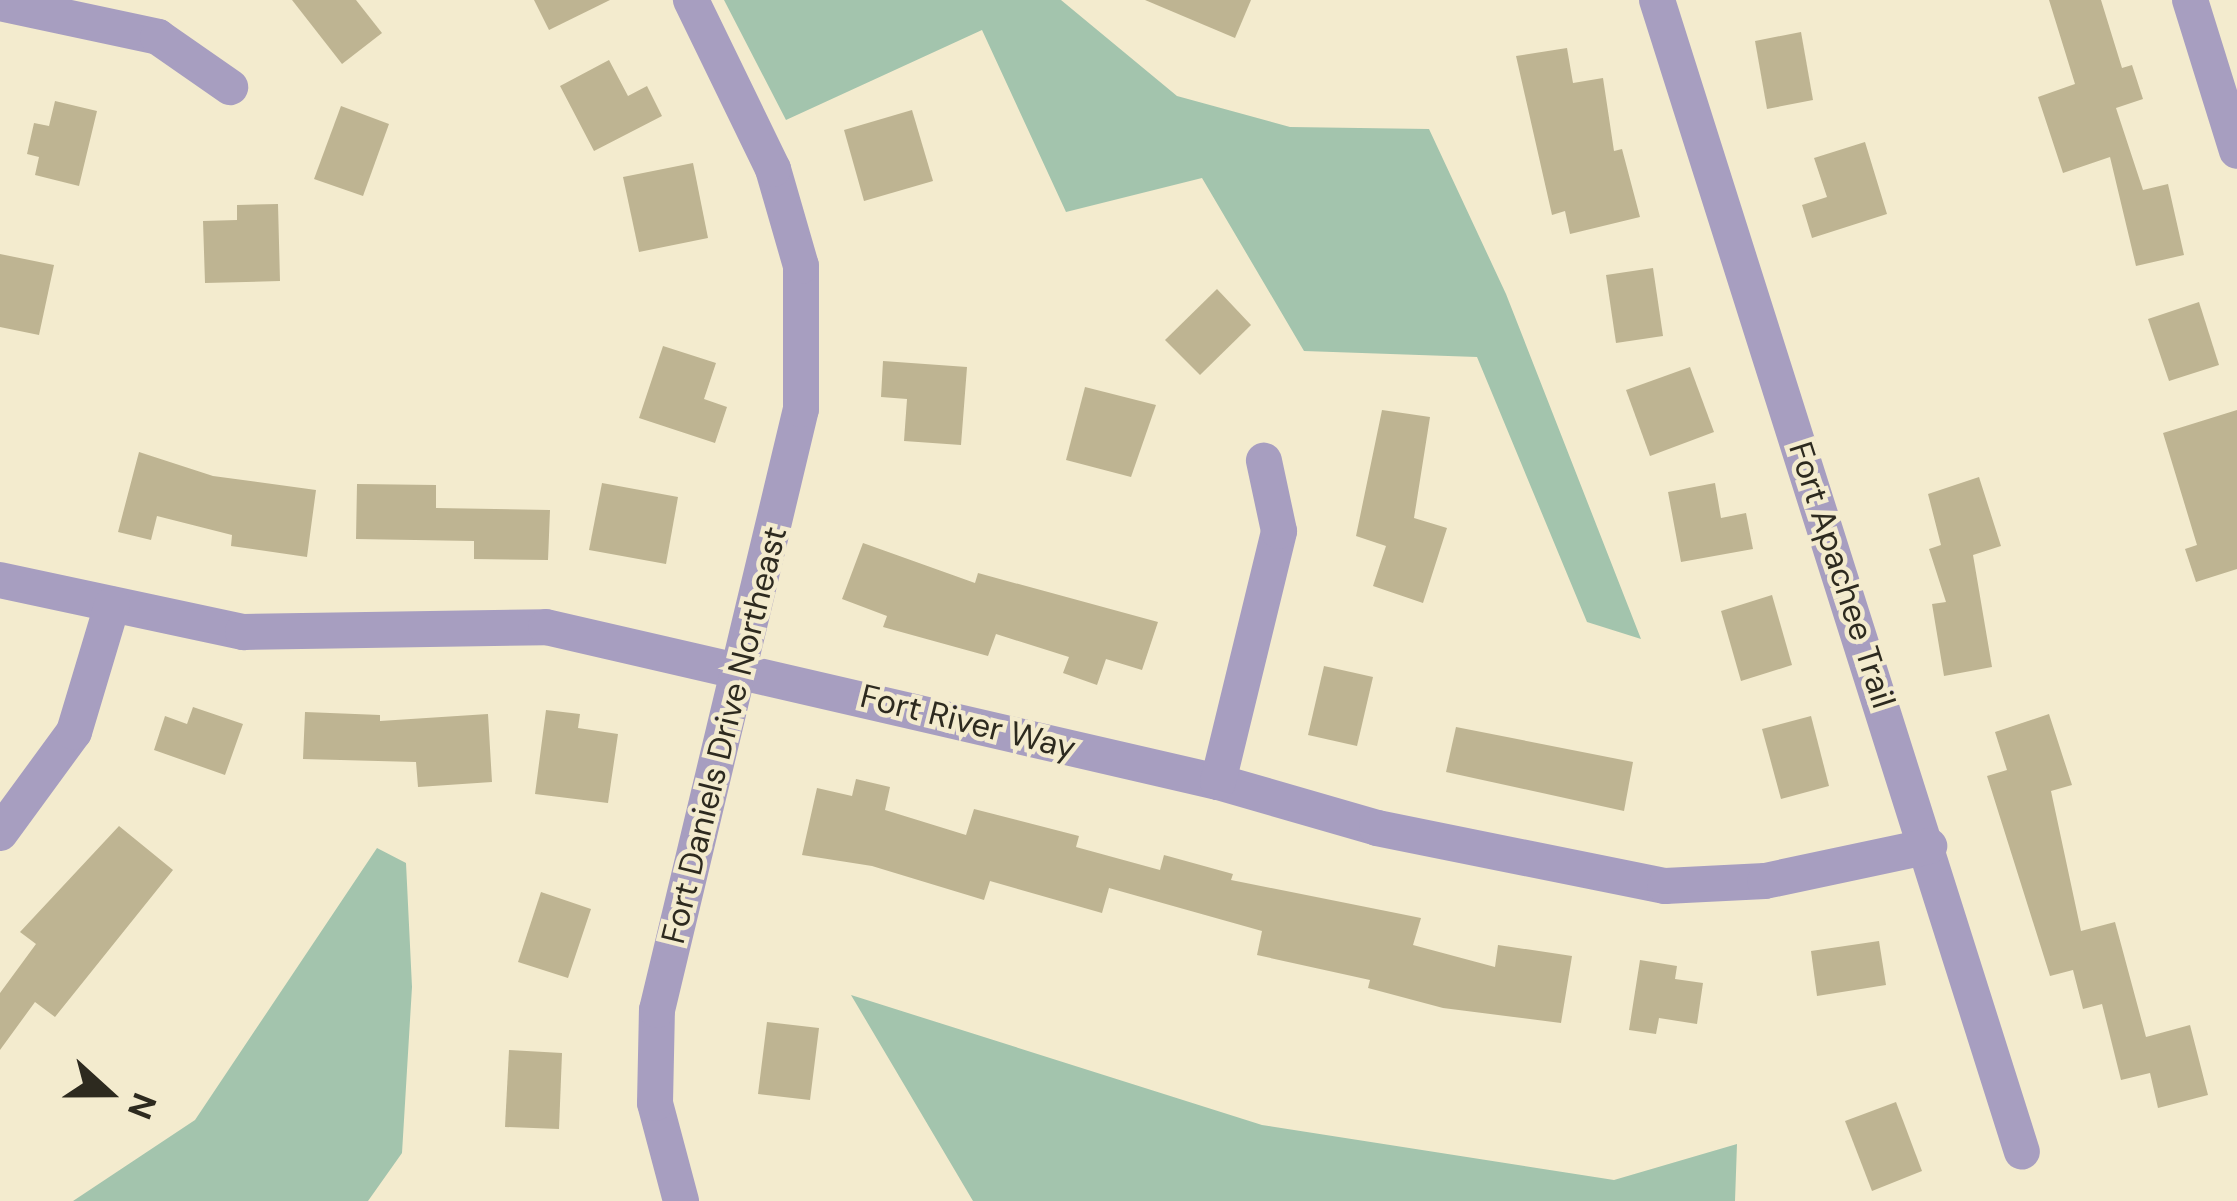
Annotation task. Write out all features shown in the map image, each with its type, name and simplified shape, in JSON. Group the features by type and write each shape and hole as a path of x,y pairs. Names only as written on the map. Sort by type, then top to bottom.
{"street":[{"name":"Fort Daniels Drive Northeast","path":"681,1201 655,1103 657,1010 743,668 801,409 801,266 773,169 691,0"},
{"name":"Fort Apachee Trail","path":"1657,0 1929,846 2022,1152"},
{"path":"2190,0 2237,151"},
{"path":"0,3 158,37 230,87"},
{"path":"1218,782 1279,530 1264,461"},
{"name":"Fort River Way","path":"0,580 243,632 546,627 743,668 1218,782 1377,829 1665,886 1765,881 1929,846"},
{"path":"0,833 74,732 112,605"}],"green space":[{"path":"724,0 1061,0 1177,96 1290,127 1429,129 1506,294 1641,639 1587,622 1477,357 1304,351 1202,178 1066,212 982,30 786,120"},
{"path":"377,848 406,863 412,987 402,1153 368,1201 73,1201 195,1120"},
{"path":"851,995 1262,1125 1614,1180 1737,1144 1735,1201 973,1201"}],"building":[{"path":"292,0 356,0 382,33 342,64"},
{"path":"534,0 610,0 549,30"},
{"path":"1145,0 1251,0 1235,38"},
{"path":"2049,0 2101,0 2122,68 2132,65 2143,99 2116,108 2143,190 2168,184 2184,255 2136,266 2110,157 2063,173 2038,97 2075,84"},
{"path":"1801,32 1813,100 1767,109 1755,41"},
{"path":"1567,48 1573,83 1603,78 1614,151 1622,149 1640,217 1570,234 1565,211 1552,215 1516,56"},
{"path":"609,60 628,96 647,86 662,116 594,151 560,86"},
{"path":"55,101 97,111 79,186 35,175 39,157 27,154 34,123 49,126"},
{"path":"341,106 389,124 363,196 314,179"},
{"path":"912,110 933,181 864,201 844,130"},
{"path":"1865,142 1887,214 1812,238 1802,205 1827,197 1814,158"},
{"path":"693,163 708,238 639,252 623,177"},
{"path":"278,204 280,281 205,283 203,221 237,220 237,205"},
{"path":"0,254 54,265 39,335 0,327"},
{"path":"1653,268 1663,336 1616,343 1606,275"},
{"path":"1217,289 1251,325 1200,375 1165,340"},
{"path":"2199,302 2219,365 2169,381 2148,319"},
{"path":"663,346 716,363 704,399 727,407 715,443 639,418"},
{"path":"883,361 967,367 961,445 904,441 907,399 881,397"},
{"path":"1690,367 1714,432 1650,456 1626,390"},
{"path":"1085,387 1156,405 1131,477 1066,460"},
{"path":"1382,410 1430,417 1414,518 1447,528 1423,603 1373,586 1386,546 1356,536"},
{"path":"2237,410 2237,569 2196,582 2185,549 2197,545 2163,433"},
{"path":"139,452 213,476 316,490 307,557 231,546 232,535 157,516 151,540 118,532"},
{"path":"1979,477 2001,546 1973,555 1992,667 1944,676 1932,604 1946,602 1929,549 1941,545 1928,494"},
{"path":"602,483 678,497 666,564 589,550"},
{"path":"1715,483 1721,518 1746,513 1753,549 1681,562 1668,492"},
{"path":"357,484 436,485 436,508 550,510 548,560 474,559 474,541 356,539"},
{"path":"863,543 975,583 978,573 1158,622 1142,670 1106,659 1097,685 1063,673 1069,657 996,634 988,656 883,627 887,616 842,599"},
{"path":"1772,595 1792,665 1741,681 1721,611"},
{"path":"1324,666 1373,677 1357,746 1308,735"},
{"path":"193,707 243,724 225,775 154,750 165,716 187,724"},
{"path":"546,710 580,714 578,728 618,734 608,803 535,794"},
{"path":"305,712 380,715 380,721 488,714 492,782 418,787 416,762 303,759"},
{"path":"2049,714 2072,785 2051,791 2081,931 2115,922 2146,1037 2190,1025 2208,1095 2158,1108 2150,1073 2121,1080 2102,1004 2083,1009 2073,970 2050,976 1987,776 2007,770 1995,732"},
{"path":"1811,716 1829,786 1781,799 1762,729"},
{"path":"1456,727 1633,762 1624,811 1446,772"},
{"path":"856,779 890,787 885,810 966,835 974,809 1079,836 1076,847 1160,870 1164,855 1233,874 1231,880 1421,918 1413,945 1495,967 1498,945 1572,956 1561,1023 1443,1008 1368,988 1370,980 1257,955 1262,931 1109,888 1102,913 990,881 984,900 872,866 802,855 817,788 852,796"},
{"path":"119,826 173,870 55,1017 35,1002 0,1050 0,993 36,944 20,932"},
{"path":"541,892 591,909 568,978 518,962"},
{"path":"1879,941 1886,985 1817,996 1811,951"},
{"path":"1640,960 1677,966 1675,979 1703,983 1697,1024 1659,1018 1656,1034 1629,1030"},
{"path":"767,1022 819,1028 810,1100 758,1094"},
{"path":"509,1050 562,1053 559,1129 505,1127"},
{"path":"1896,1102 1922,1171 1872,1191 1845,1121"}]}
